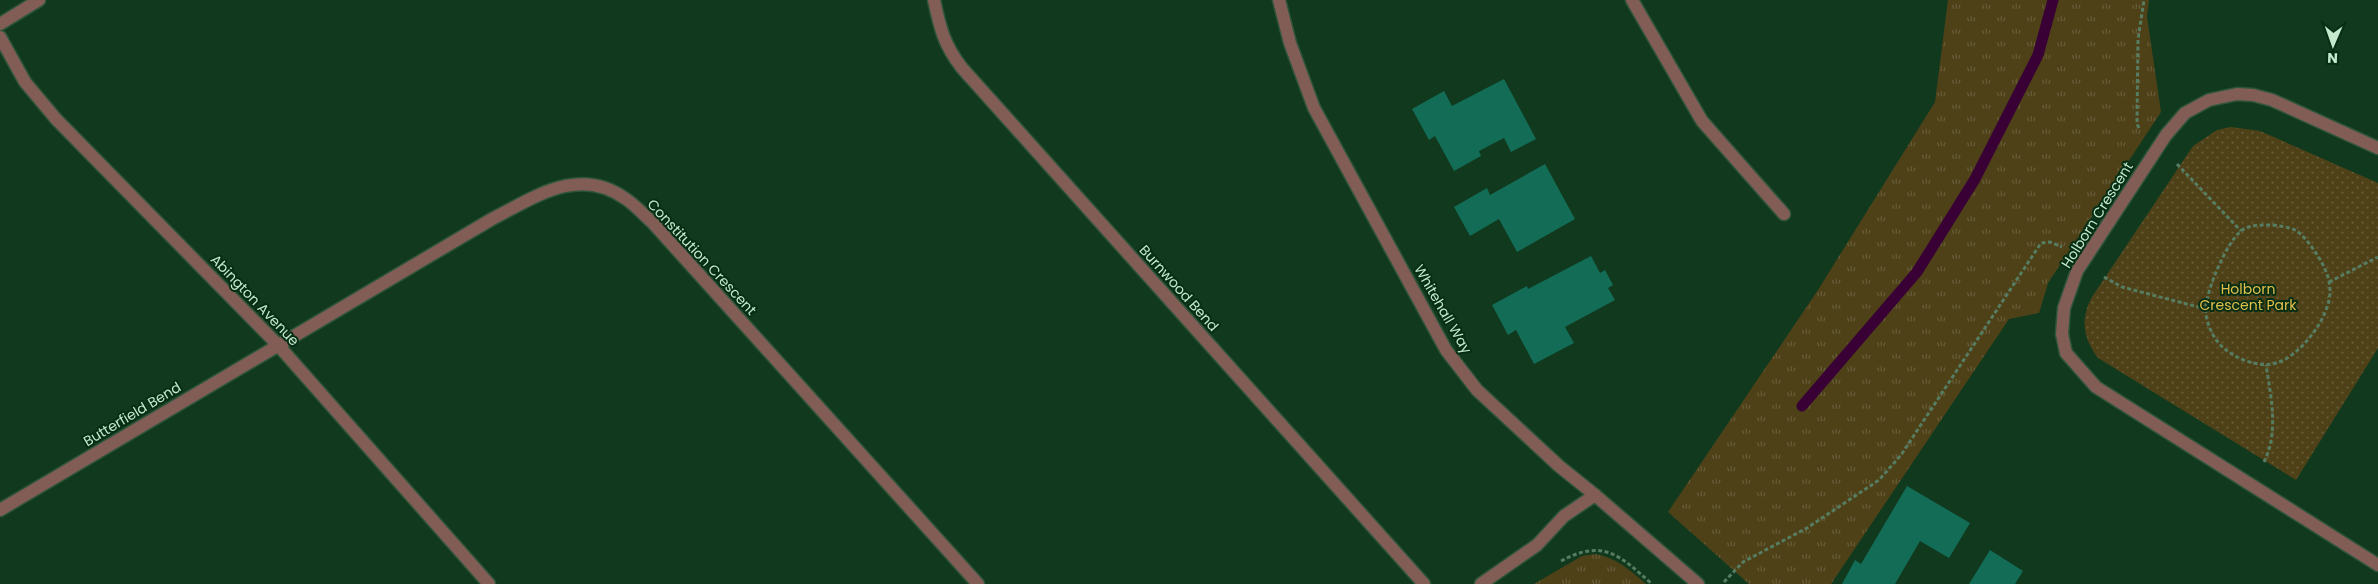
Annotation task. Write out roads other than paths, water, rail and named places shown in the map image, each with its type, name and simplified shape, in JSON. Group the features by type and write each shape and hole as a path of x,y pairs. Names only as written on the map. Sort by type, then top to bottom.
{"street":[{"path":"0,24 40,0"},
{"name":"Burnwood Bend","path":"934,0 941,33 949,52 962,68 1424,584"},
{"name":"Whitehall Way","path":"1279,0 1290,43 1314,108 1446,350 1477,390 1559,466 1698,584"},
{"path":"1632,0 1702,121 1784,214"},
{"name":"Abington Avenue","path":"0,37 25,82 56,119 278,345 490,584"},
{"name":"Holborn Crescent","path":"2378,148 2272,100 2237,94 2209,100 2185,114 2166,135 2077,272 2064,308 2062,334 2066,353 2096,387 2378,565"},
{"name":"Constitution Crescent","path":"278,345 492,219 541,193 571,183 597,186 625,198 652,222 978,584"},
{"name":"Butterfield Bend","path":"0,510 278,345"},
{"path":"1481,584 1537,545 1564,516 1595,495"}],"waterway":[{"path":"1802,406 1917,272 1975,179 2038,55 2053,0"}],"park label":[{"name":"Holborn Crescent Park","path":"2248,298"}]}
